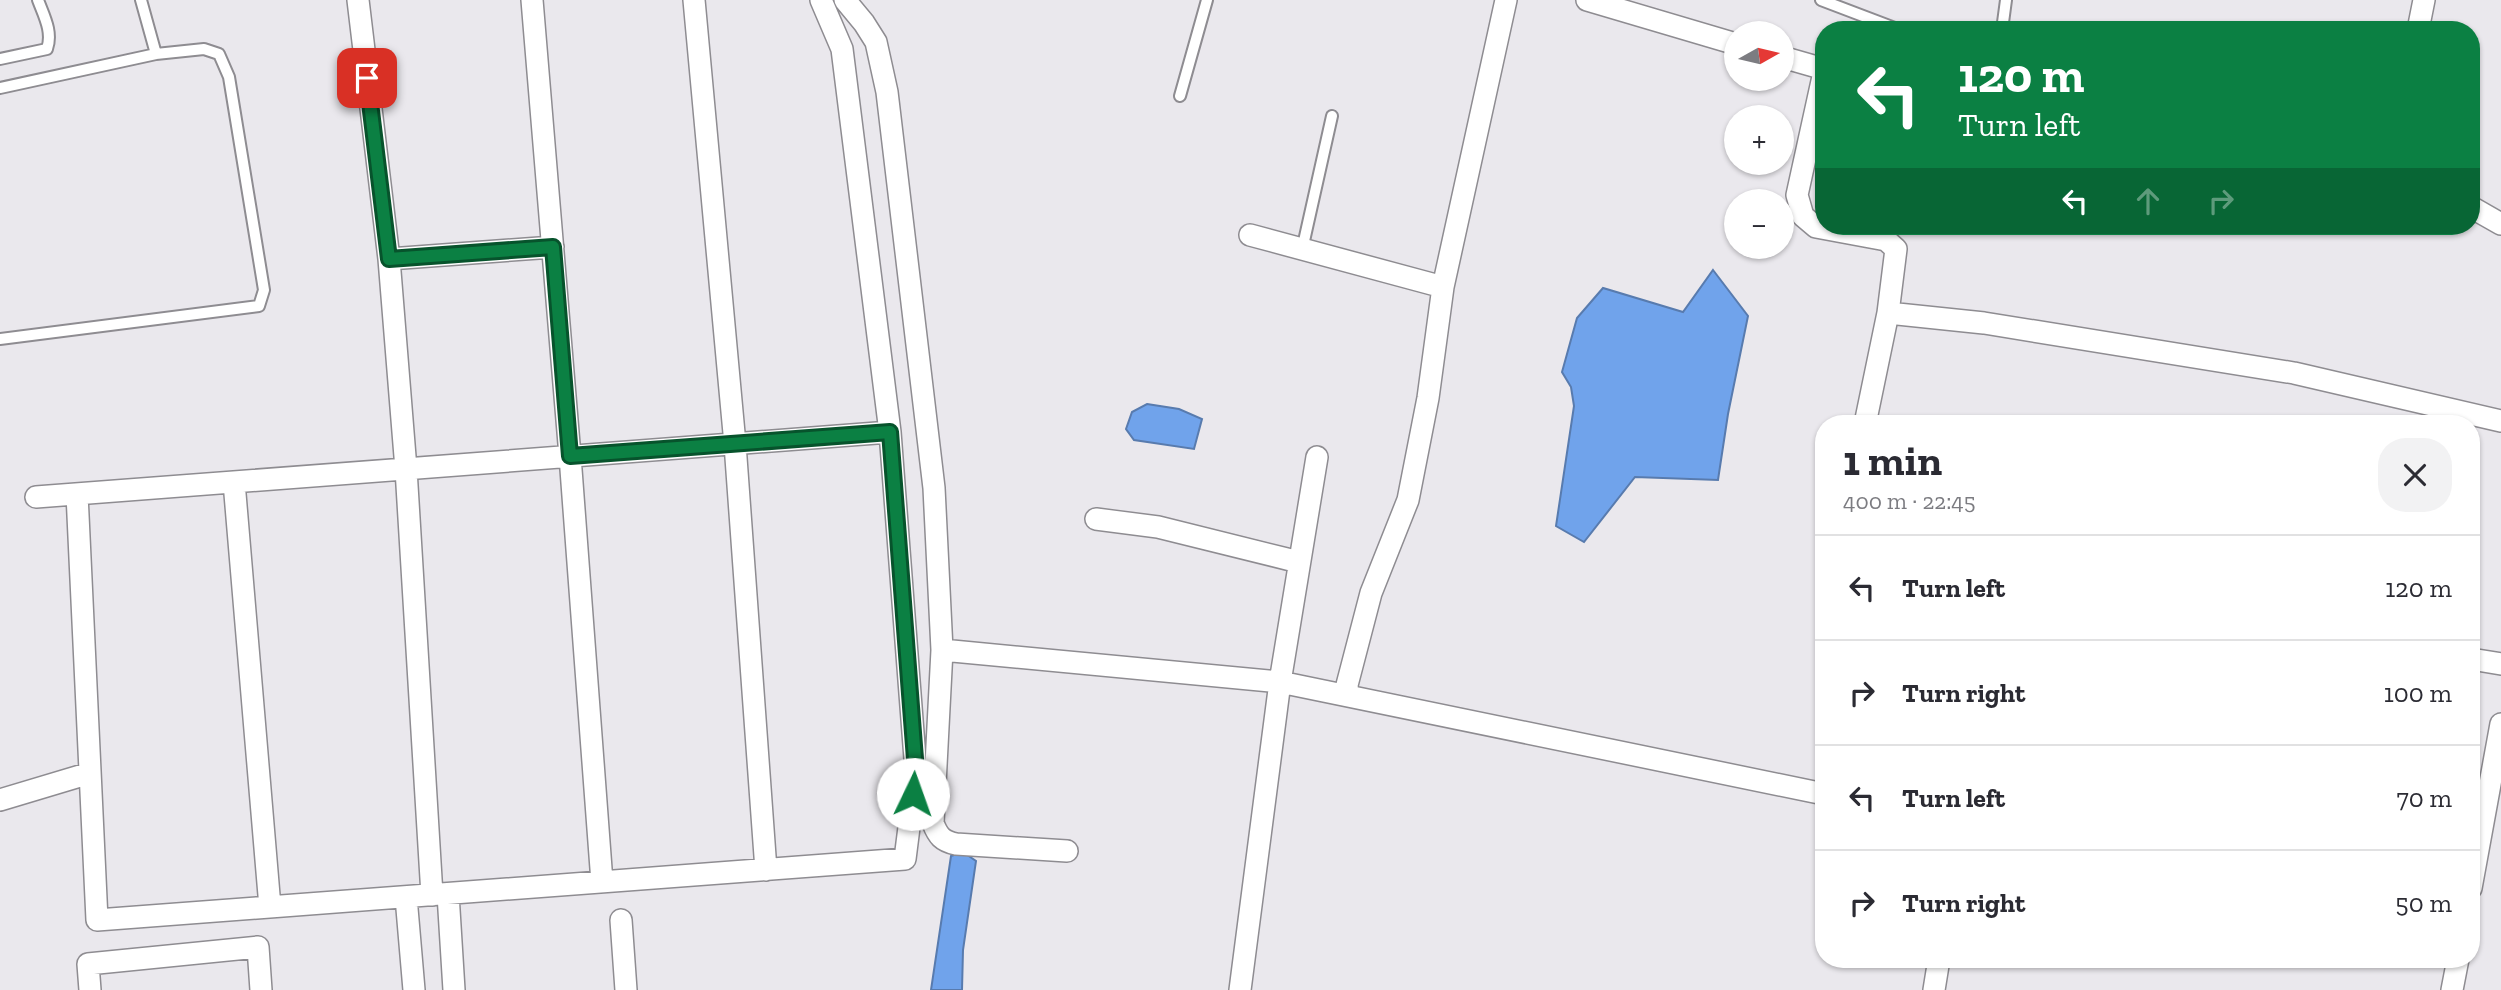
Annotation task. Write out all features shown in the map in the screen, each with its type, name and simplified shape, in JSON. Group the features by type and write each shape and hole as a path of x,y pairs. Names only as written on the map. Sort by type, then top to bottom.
{"street":[{"path":"358,0 389,259 440,895 454,990"},
{"path":"532,0 602,882"},
{"path":"694,0 735,444 766,870"},
{"path":"77,494 97,920 905,859 916,772 890,432 842,49 821,0"},
{"path":"845,0 876,43 887,92 934,488 942,650 933,823 944,841 956,844 1067,850"},
{"path":"1348,695 1347,685 1371,593 1409,500 1428,398 1443,287 1506,0"},
{"path":"1587,0 1724,40"},
{"path":"2420,21 2424,0"},
{"path":"1794,61 1815,68"},
{"path":"1815,112 1797,195 1803,216 1815,226"},
{"path":"2480,212 2501,224"},
{"path":"1250,235 1443,287"},
{"path":"1859,235 1886,240 1896,249 1888,313 1866,415"},
{"path":"389,259 553,247"},
{"path":"1888,313 1984,323 2294,373 2475,415"},
{"path":"2480,416 2501,421"},
{"path":"36,497 890,432"},
{"path":"1240,990 1280,682 1317,457"},
{"path":"234,482 270,907"},
{"path":"1097,519 1158,527 1299,562"},
{"path":"942,650 1280,682 1815,792"},
{"path":"2480,660 2501,664"},
{"path":"2480,839 2501,724"},
{"path":"0,800 90,773"},
{"path":"406,897 414,990"},
{"path":"621,920 626,990"},
{"path":"90,990 88,964 258,947 261,990"},
{"path":"1934,990 1938,968"},
{"path":"2452,990 2456,968"}],"lane":[{"path":"0,59 47,49 50,32 38,0"},
{"path":"141,0 156,54"},
{"path":"1180,96 1207,0"},
{"path":"1821,0 1876,21"},
{"path":"2003,21 2006,0"},
{"path":"0,88 156,54 204,49 219,54 229,77 264,290 259,306 0,340"},
{"path":"1302,251 1332,116"}],"water":[{"path":"1713,270 1748,316 1718,480 1635,477 1584,542 1556,526 1574,406 1571,387 1562,372 1577,318 1603,288 1683,312"},
{"path":"1147,404 1179,409 1202,419 1194,449 1134,440 1126,429 1132,412"},
{"path":"963,852 976,861 963,950 962,990 931,990 951,856"}],"route":[{"path":"367,78 389,259 553,247 570,456 890,432 916,772 913,794"}]}
